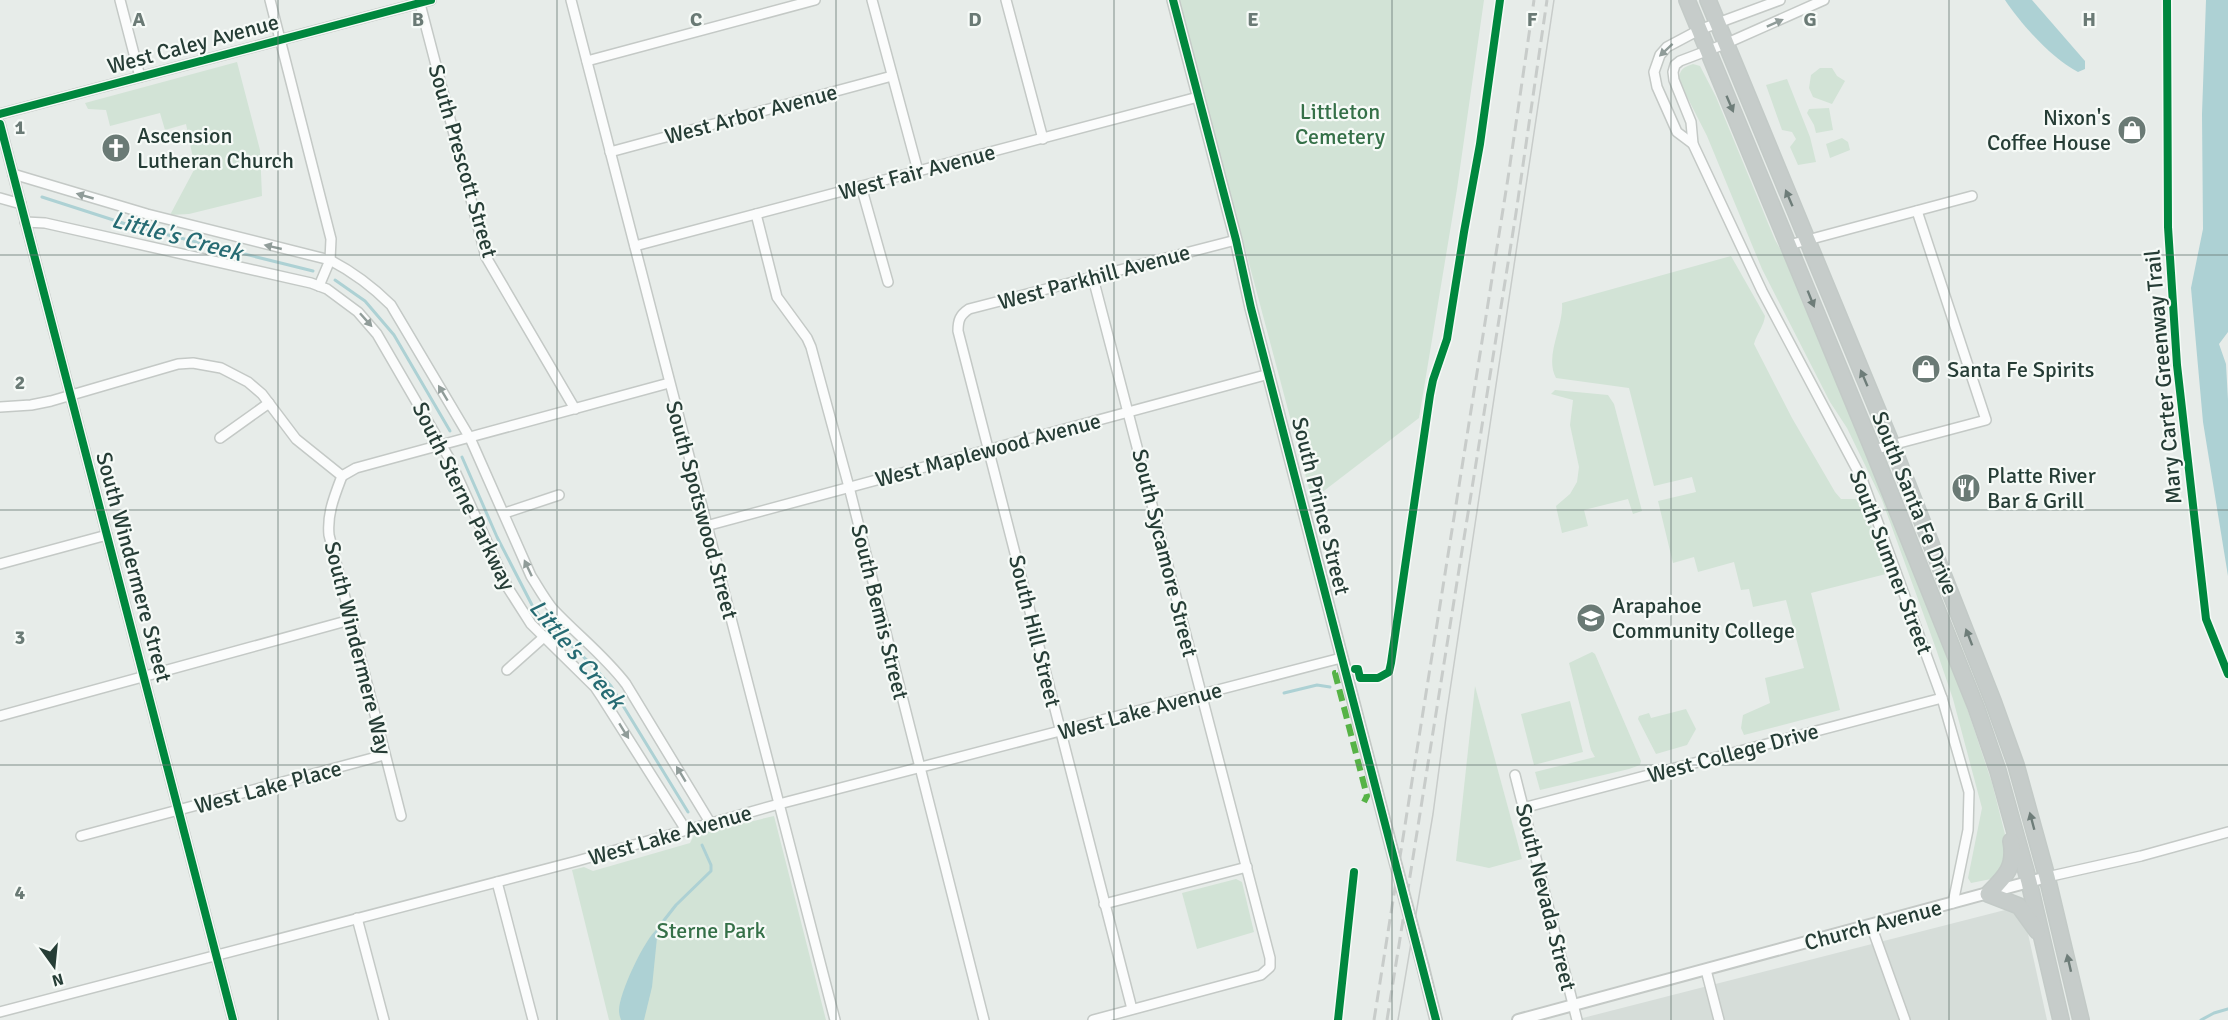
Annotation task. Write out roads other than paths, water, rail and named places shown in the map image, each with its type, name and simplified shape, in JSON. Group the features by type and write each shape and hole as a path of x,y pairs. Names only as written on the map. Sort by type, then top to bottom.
{"highway":[{"name":"South Santa Fe Drive","path":"1688,0 1873,450 1975,706 1998,771 2029,882 2061,1020"},
{"name":"South Santa Fe Drive","path":"1708,0 1892,445 1993,701 2016,765 2048,878 2081,1020"},
{"path":"1975,706 1979,737 1995,784 2012,847 2010,871 1988,894 2019,906 2043,942"}],"street":[{"path":"120,0 140,77"},
{"path":"270,0 331,239 330,260 319,286"},
{"name":"West Caley Avenue","path":"0,114 431,0"},
{"name":"South Spotswood Street","path":"571,0 835,1020"},
{"path":"587,60 815,0"},
{"path":"872,0 918,171"},
{"path":"1006,0 1043,138"},
{"name":"South Prince Street","path":"1173,0 1436,1020"},
{"name":"South Sumner Street","path":"1693,144 1677,132 1657,87 1655,63 1667,47 1699,30 1780,0"},
{"name":"South Sumner Street","path":"1824,0 1725,44 1680,61 1672,72 1691,122 1693,144 1762,291 1862,479 1942,698 1970,802 1968,830 1953,903"},
{"name":"South Prescott Street","path":"419,2 486,257 575,409"},
{"name":"West Arbor Avenue","path":"610,152 892,76"},
{"name":"West Fair Avenue","path":"635,246 1198,98"},
{"name":"South Windermere Street","path":"0,124 232,1020"},
{"name":"South Sterne Parkway","path":"13,174 154,216 330,260 354,273 376,290 391,305 470,438 527,566 542,593 551,606 615,669 626,684 711,824"},
{"path":"861,186 888,282"},
{"path":"1789,245 1972,196"},
{"path":"0,198 21,204"},
{"path":"1873,450 1986,420 1917,211"},
{"name":"South Bemis Street","path":"756,214 777,297 811,347 849,487 984,1020"},
{"name":"South Sterne Parkway","path":"26,222 56,226 319,286 358,312 377,334 442,445 508,588 531,624 595,687 686,830"},
{"name":"West Parkhill Avenue","path":"958,322 962,314 969,309 1236,240"},
{"name":"South Sycamore Street","path":"1093,278 1270,958 1269,968 1261,975 1132,1009"},
{"name":"South Hill Street","path":"958,322 958,331 1132,1009"},
{"path":"0,407 31,405 166,367 193,363 208,364 234,373 248,382 269,403 296,439 342,476 356,468 669,383"},
{"name":"West Maplewood Avenue","path":"706,526 1269,374"},
{"path":"220,438 269,403"},
{"name":"South Windermere Way","path":"342,476 330,508 329,536 401,816"},
{"path":"505,513 559,495"},
{"path":"0,564 107,535"},
{"path":"0,716 350,621"},
{"path":"507,670 544,637"},
{"name":"West Lake Avenue","path":"0,1012 497,882 779,804 920,770 1341,658"},
{"name":"West College Drive","path":"1523,808 1942,698"},
{"name":"West Lake Place","path":"81,836 384,755"},
{"name":"South Nevada Street","path":"1515,775 1577,1020"},
{"name":"Church Avenue","path":"1518,1020 2029,882 2141,856 2228,832"},
{"path":"1104,904 1247,867"},
{"path":"497,882 532,1020"},
{"path":"357,918 384,1020"},
{"path":"1871,925 1905,1020"},
{"path":"1706,970 1719,1020"},
{"path":"1093,1020 1132,1009"}],"water":[{"path":"2005,0 2032,0 2085,61 2085,69 2078,72 2058,59 2028,30"},
{"path":"2206,0 2228,0 2228,332 2219,344 2226,364 2228,400 2228,576 2203,422 2191,288 2203,229 2202,114"},
{"path":"658,928 652,987 644,1020 621,1020 619,1011 623,991 646,943"}],"waterway":[{"name":"Little's Creek","path":"42,197 132,226 313,271"},
{"name":"Little's Creek","path":"335,280 365,301 394,335 450,431"},
{"name":"Little's Creek","path":"462,457 497,537 532,605 540,617 589,662 611,686 688,812"},
{"path":"1284,693 1317,685 1330,687"},
{"name":"Little's Creek","path":"658,928 676,905 711,871 711,865 702,845"},
{"name":"Little's Creek","path":"2201,1020 2228,1009"}],"tram line":[{"path":"1398,1020 1433,814 1554,0"}],"railway":[{"path":"1374,1020 1508,178 1534,0"},
{"path":"1387,1020 1516,213 1547,0"}],"place":[{"name":"Nixon's Coffee House","path":"2132,130"},
{"name":"Ascension Lutheran Church","path":"116,148"},
{"name":"Santa Fe Spirits","path":"1926,369"},
{"name":"Platte River Bar & Grill","path":"1966,488"},
{"name":"Arapahoe Community College","path":"1591,618"}],"park label":[{"name":"Littleton Cemetery","path":"1340,124"},
{"name":"Sterne Park","path":"711,930"}]}
